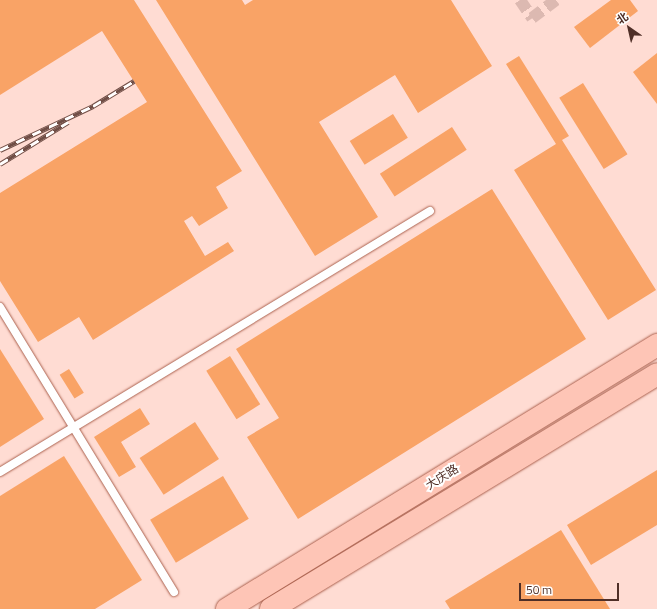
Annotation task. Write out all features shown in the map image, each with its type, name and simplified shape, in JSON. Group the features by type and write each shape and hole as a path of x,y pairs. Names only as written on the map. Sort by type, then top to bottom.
{"main road":[{"name":"大庆路","path":"227,609 657,345"},
{"name":"大庆路","path":"271,609 657,374"}],"lane":[{"path":"0,472 430,211"},
{"path":"0,307 174,592"}],"building":[{"path":"0,0 134,0 242,171 216,187 228,208 199,226 192,216 184,221 205,256 228,242 234,251 93,340 79,317 38,342 0,281 0,193 147,102 102,31 0,95"},
{"path":"156,0 242,0 245,5 253,0 451,0 492,66 418,113 395,75 319,122 378,217 315,256"},
{"path":"611,0 630,0 638,11 590,48 574,27"},
{"path":"657,53 657,104 633,72"},
{"path":"519,56 569,136 562,140 656,290 608,320 514,170 556,144 506,64"},
{"path":"583,83 628,154 604,169 559,98"},
{"path":"393,114 408,138 365,165 350,141"},
{"path":"452,127 467,150 395,196 380,174"},
{"path":"492,189 586,339 298,519 247,437 279,418 236,349"},
{"path":"0,349 44,419 0,447"},
{"path":"230,356 260,404 236,419 206,371"},
{"path":"69,369 84,393 75,399 60,375"},
{"path":"140,408 150,424 121,442 136,467 119,477 94,437"},
{"path":"195,422 219,459 164,495 140,458"},
{"path":"64,456 142,580 95,609 0,609 0,496"},
{"path":"657,470 657,525 591,565 567,525"},
{"path":"223,476 249,519 176,563 150,520"},
{"path":"561,530 610,609 450,609 445,601"}],"tunnel":[{"path":"520,0 532,18 556,0"}],"railway":[{"path":"0,150 93,106 134,81"},
{"path":"0,164 68,122"}]}
